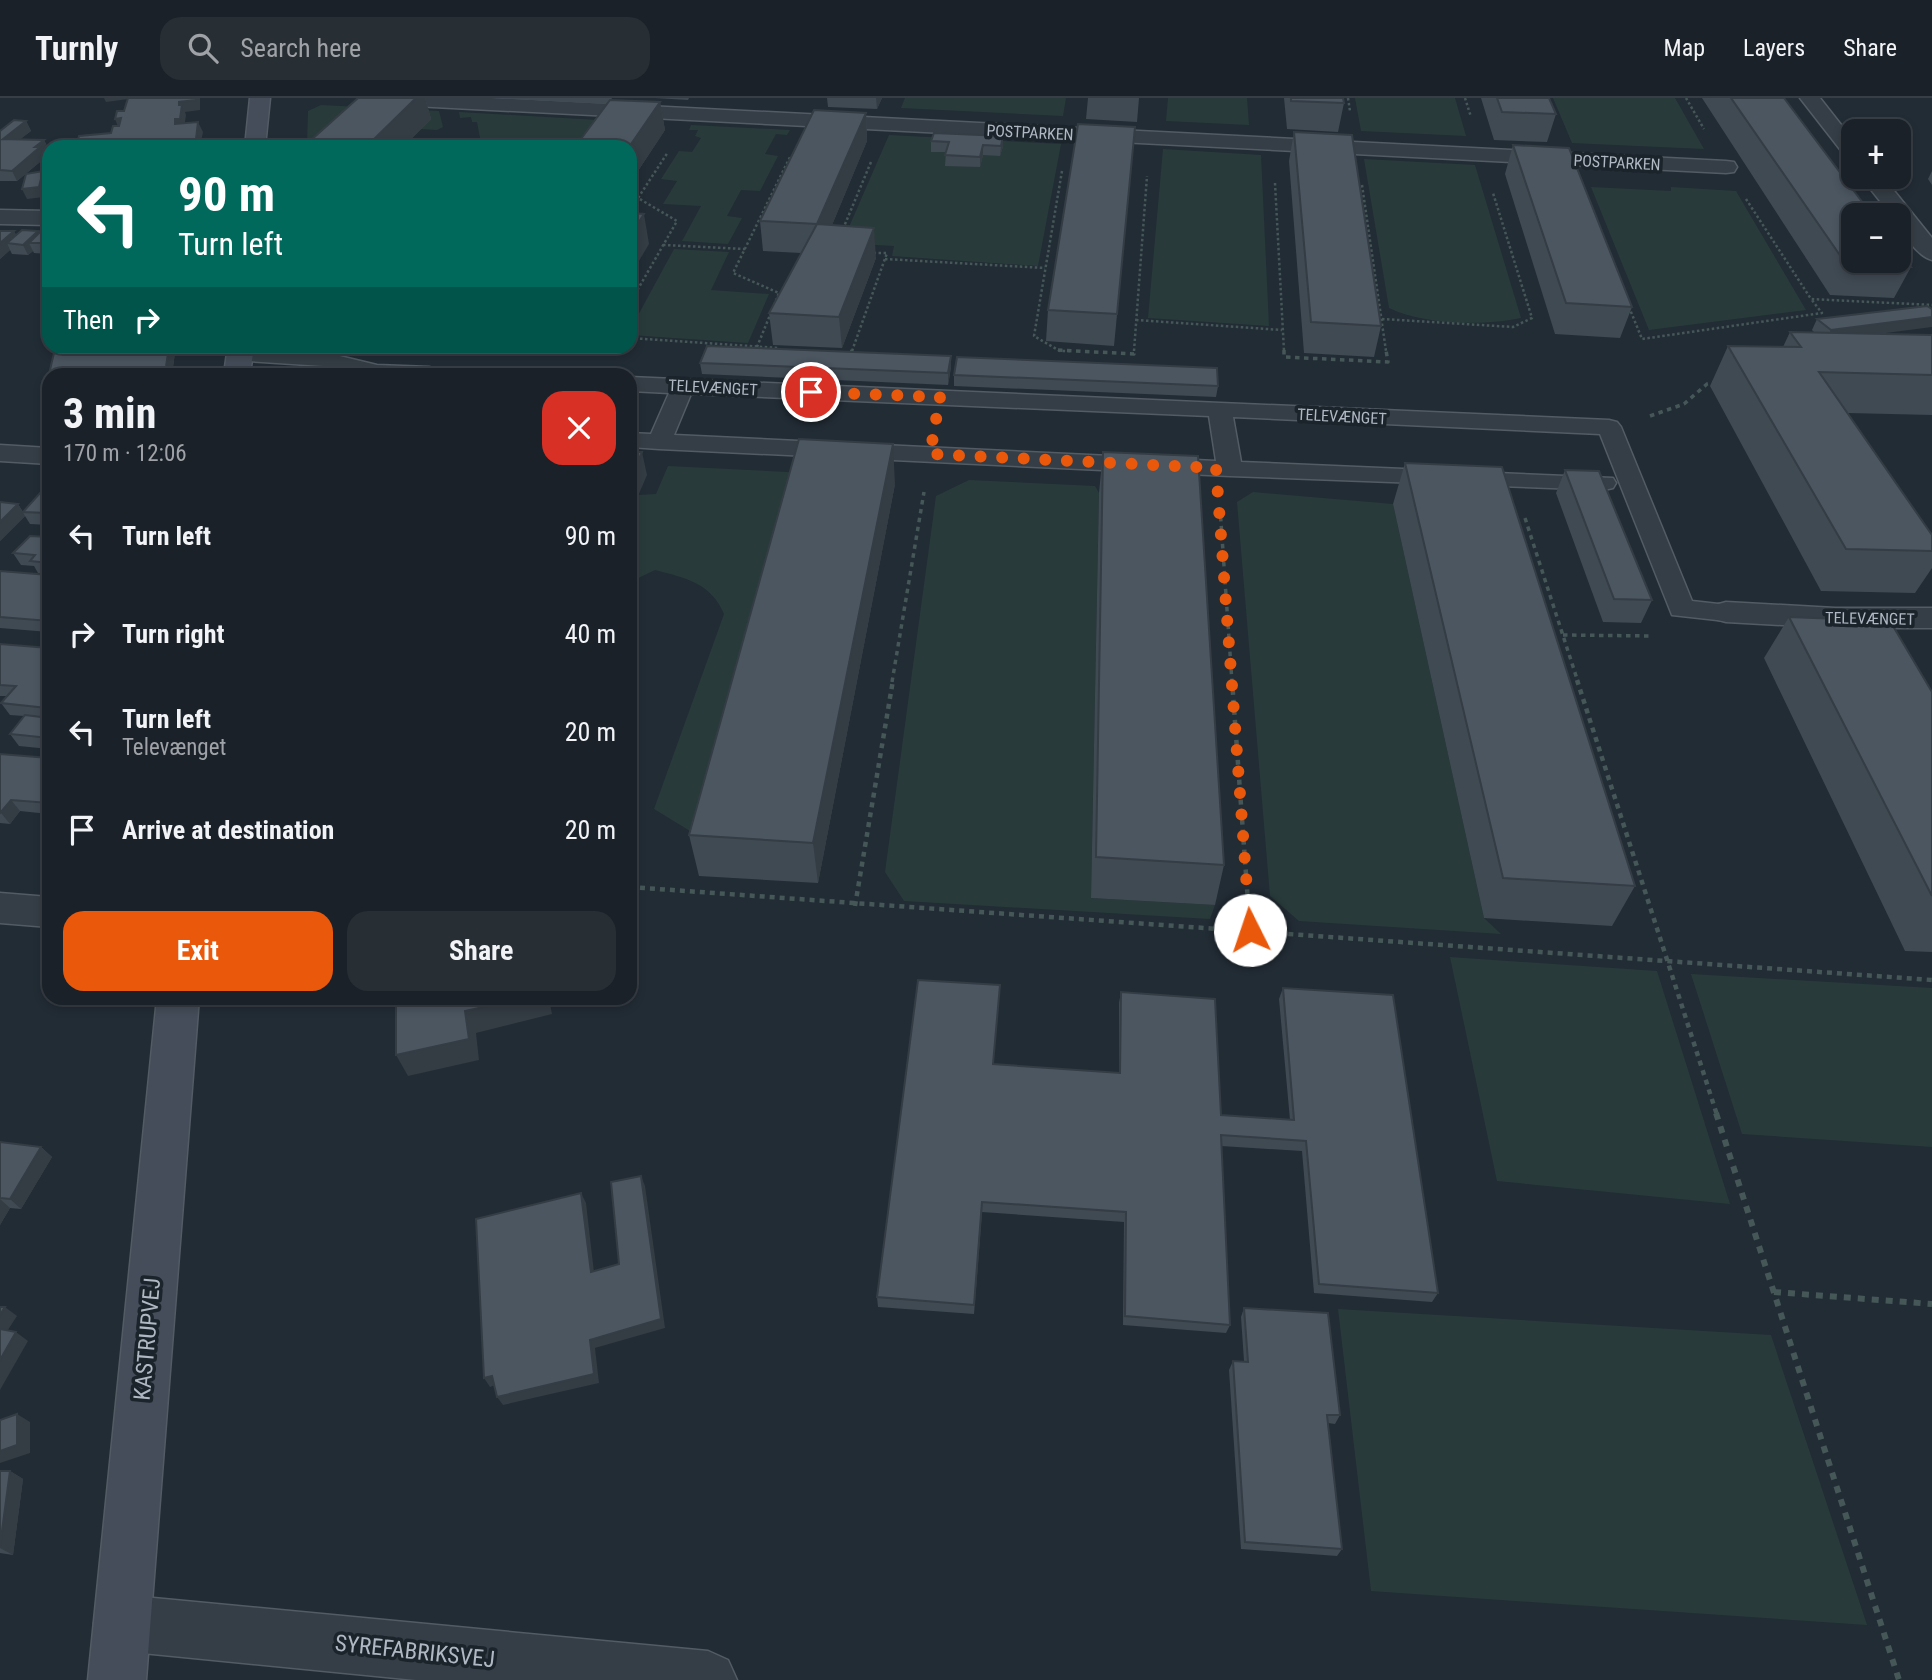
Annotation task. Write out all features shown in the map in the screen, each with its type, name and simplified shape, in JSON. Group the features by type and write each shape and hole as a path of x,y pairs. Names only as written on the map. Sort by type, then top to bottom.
{"street":[{"path":"257,140 260,98"},
{"name":"POSTPARKEN","path":"375,98 1726,167"},
{"path":"1810,98 1841,138"},
{"path":"1882,189 1893,203"},
{"path":"1911,205 1919,206"},
{"path":"0,216 42,218"},
{"path":"1911,226 1932,253"},
{"path":"0,453 42,456"},
{"name":"TELEVÆNGET","path":"1726,612 1835,618 1932,618"},
{"path":"0,908 42,911"},
{"name":"KASTRUPVEJ","path":"117,1680 177,1005"},
{"name":"SYREFABRIKSVEJ","path":"122,1623 708,1680"}],"lane":[{"path":"240,359 323,359 357,368"},
{"name":"TELEVÆNGET","path":"637,384 1609,429 1682,609 1726,612"},
{"path":"659,442 683,386"},
{"path":"1220,410 1223,468"},
{"path":"637,440 1631,484"}],"path":[{"path":"1273,144 1284,357 1388,362 1348,98"},
{"path":"1382,319 1513,327 1532,318 1465,98"},
{"path":"1627,301 1642,339 1822,313 1726,167 1686,98"},
{"path":"637,291 677,221 638,198 692,115"},
{"path":"757,346 779,293 733,273 807,121"},
{"path":"840,238 886,125"},
{"path":"1068,134 1034,336 1060,351 1134,355 1150,138"},
{"path":"663,245 745,249"},
{"path":"839,352 852,353 887,253 861,252"},
{"path":"885,260 1045,268"},
{"path":"1811,299 1932,305"},
{"path":"1136,320 1282,330"},
{"path":"637,338 784,348"},
{"path":"1609,429 1684,404 1707,384 1720,381"},
{"path":"855,906 930,454"},
{"path":"1223,468 1250,930"},
{"path":"1513,480 1899,1680"},
{"path":"637,888 855,906 1667,958 1932,980"},
{"path":"1774,1292 1932,1304"}],"green space":[{"path":"905,98 1066,98 1063,116 901,108"},
{"path":"1168,98 1247,98 1249,125 1166,121"},
{"path":"1355,98 1455,98 1466,136 1361,131"},
{"path":"1553,98 1675,98 1704,149 1572,143"},
{"path":"321,105 439,111 443,127 437,130 421,129 374,140 307,140 308,111"},
{"path":"459,112 598,120 583,140 462,140 480,138 477,122 472,122 471,117 460,118"},
{"path":"691,125 790,130 787,135 776,134 765,154 778,156 760,191 741,190 727,216 742,218 728,244 682,241 701,206 663,204 677,181 661,179 679,151 692,152 701,138 695,136 698,130 689,130"},
{"path":"889,135 1061,144 1038,266 892,256 894,246 842,243"},
{"path":"1163,149 1261,155 1269,326 1148,318"},
{"path":"1364,159 1475,165 1521,318 1472,323 1436,321 1389,308"},
{"path":"1591,187 1671,191 1671,187 1736,191 1806,310 1649,330"},
{"path":"674,249 729,252 711,290 769,294 748,343 637,335 637,317"},
{"path":"668,466 807,473 708,842 654,809 724,614 712,595 687,579 655,570 637,579 637,498 638,495 656,494"},
{"path":"969,480 1095,486 1099,493 1091,898 1215,905 1210,919 904,901 885,872 936,496"},
{"path":"1253,492 1393,504 1484,918 1501,934 1299,921 1270,896 1237,502"},
{"path":"1450,957 1657,971 1730,1204 1497,1181"},
{"path":"1691,974 1932,988 1932,1147 1742,1134"},
{"path":"1338,1309 1771,1335 1867,1625 1371,1591"}],"building":[{"path":"128,98 196,98 179,102 179,105 182,105 180,119 175,119 175,124 198,122 196,139 78,140 79,136 111,133 113,126 119,126 121,118 115,119 117,111 124,111"},
{"path":"358,98 416,98 373,140 311,140"},
{"path":"1291,98 1343,98 1344,103 1291,101"},
{"path":"1497,98 1549,98 1556,114 1502,112"},
{"path":"1731,98 1784,98 1841,174 1841,189 1852,189 1863,203 1841,203 1841,257"},
{"path":"610,100 660,102 634,140 580,140"},
{"path":"814,110 866,113 817,224 760,221"},
{"path":"14,120 26,121 3,139 44,140 35,147 40,147 12,171 0,170 0,131"},
{"path":"1078,124 1135,127 1117,314 1048,310"},
{"path":"1294,132 1352,135 1381,326 1311,322"},
{"path":"934,133 1003,136 1001,146 983,145 980,157 945,155 949,142 931,141"},
{"path":"1513,145 1569,148 1632,307 1566,303"},
{"path":"42,171 39,187 22,189 26,174"},
{"path":"637,214 644,214 637,225"},
{"path":"817,224 874,228 839,317 769,313"},
{"path":"22,230 38,231 23,245 7,243"},
{"path":"42,230 42,243 29,243"},
{"path":"0,231 14,231 0,243"},
{"path":"1927,306 1932,309 1932,317 1831,330 1817,319"},
{"path":"1790,332 1932,335 1932,375 1819,372 1932,535 1932,551 1846,549 1728,346 1801,347"},
{"path":"707,346 951,356 948,373 700,363"},
{"path":"54,354 168,354 166,368 50,368"},
{"path":"957,357 1217,368 1218,386 954,375"},
{"path":"799,439 893,444 813,843 689,835"},
{"path":"1103,452 1198,456 1224,865 1096,857"},
{"path":"1405,463 1502,467 1635,886 1503,878"},
{"path":"1565,470 1599,471 1652,600 1614,599"},
{"path":"42,491 42,513 23,512"},
{"path":"0,502 18,504 0,522"},
{"path":"30,536 42,537 42,562 30,561 35,555 13,553"},
{"path":"0,571 42,574 42,620 0,617"},
{"path":"1789,617 1890,621 1932,692 1932,896"},
{"path":"0,644 42,647 42,707 1,703 16,686 0,685"},
{"path":"25,715 42,717 42,737 10,734"},
{"path":"0,754 42,757 42,802 11,800 0,813"},
{"path":"918,980 1000,985 993,1064 1120,1073 1121,992 1215,999 1221,1115 1294,1120 1283,988 1393,995 1438,1293 1319,1284 1306,1141 1221,1135 1230,1325 1125,1316 1126,1212 982,1202 974,1305 877,1297"},
{"path":"396,1005 492,1005 465,1011 469,1039 396,1055"},
{"path":"0,1142 41,1147 10,1199 0,1198"},
{"path":"641,1176 661,1319 590,1340 594,1374 497,1397 492,1376 484,1378 476,1219 581,1193 591,1272 619,1264 611,1182"},
{"path":"1244,1308 1328,1313 1340,1415 1327,1415 1342,1549 1245,1542 1233,1361 1248,1362"},
{"path":"0,1329 16,1332 0,1360"},
{"path":"17,1414 17,1445 0,1451 0,1420"},
{"path":"0,1471 10,1471 0,1546"}],"route":[{"path":"811,392 940,397 930,454 1216,468 1250,930"}]}
